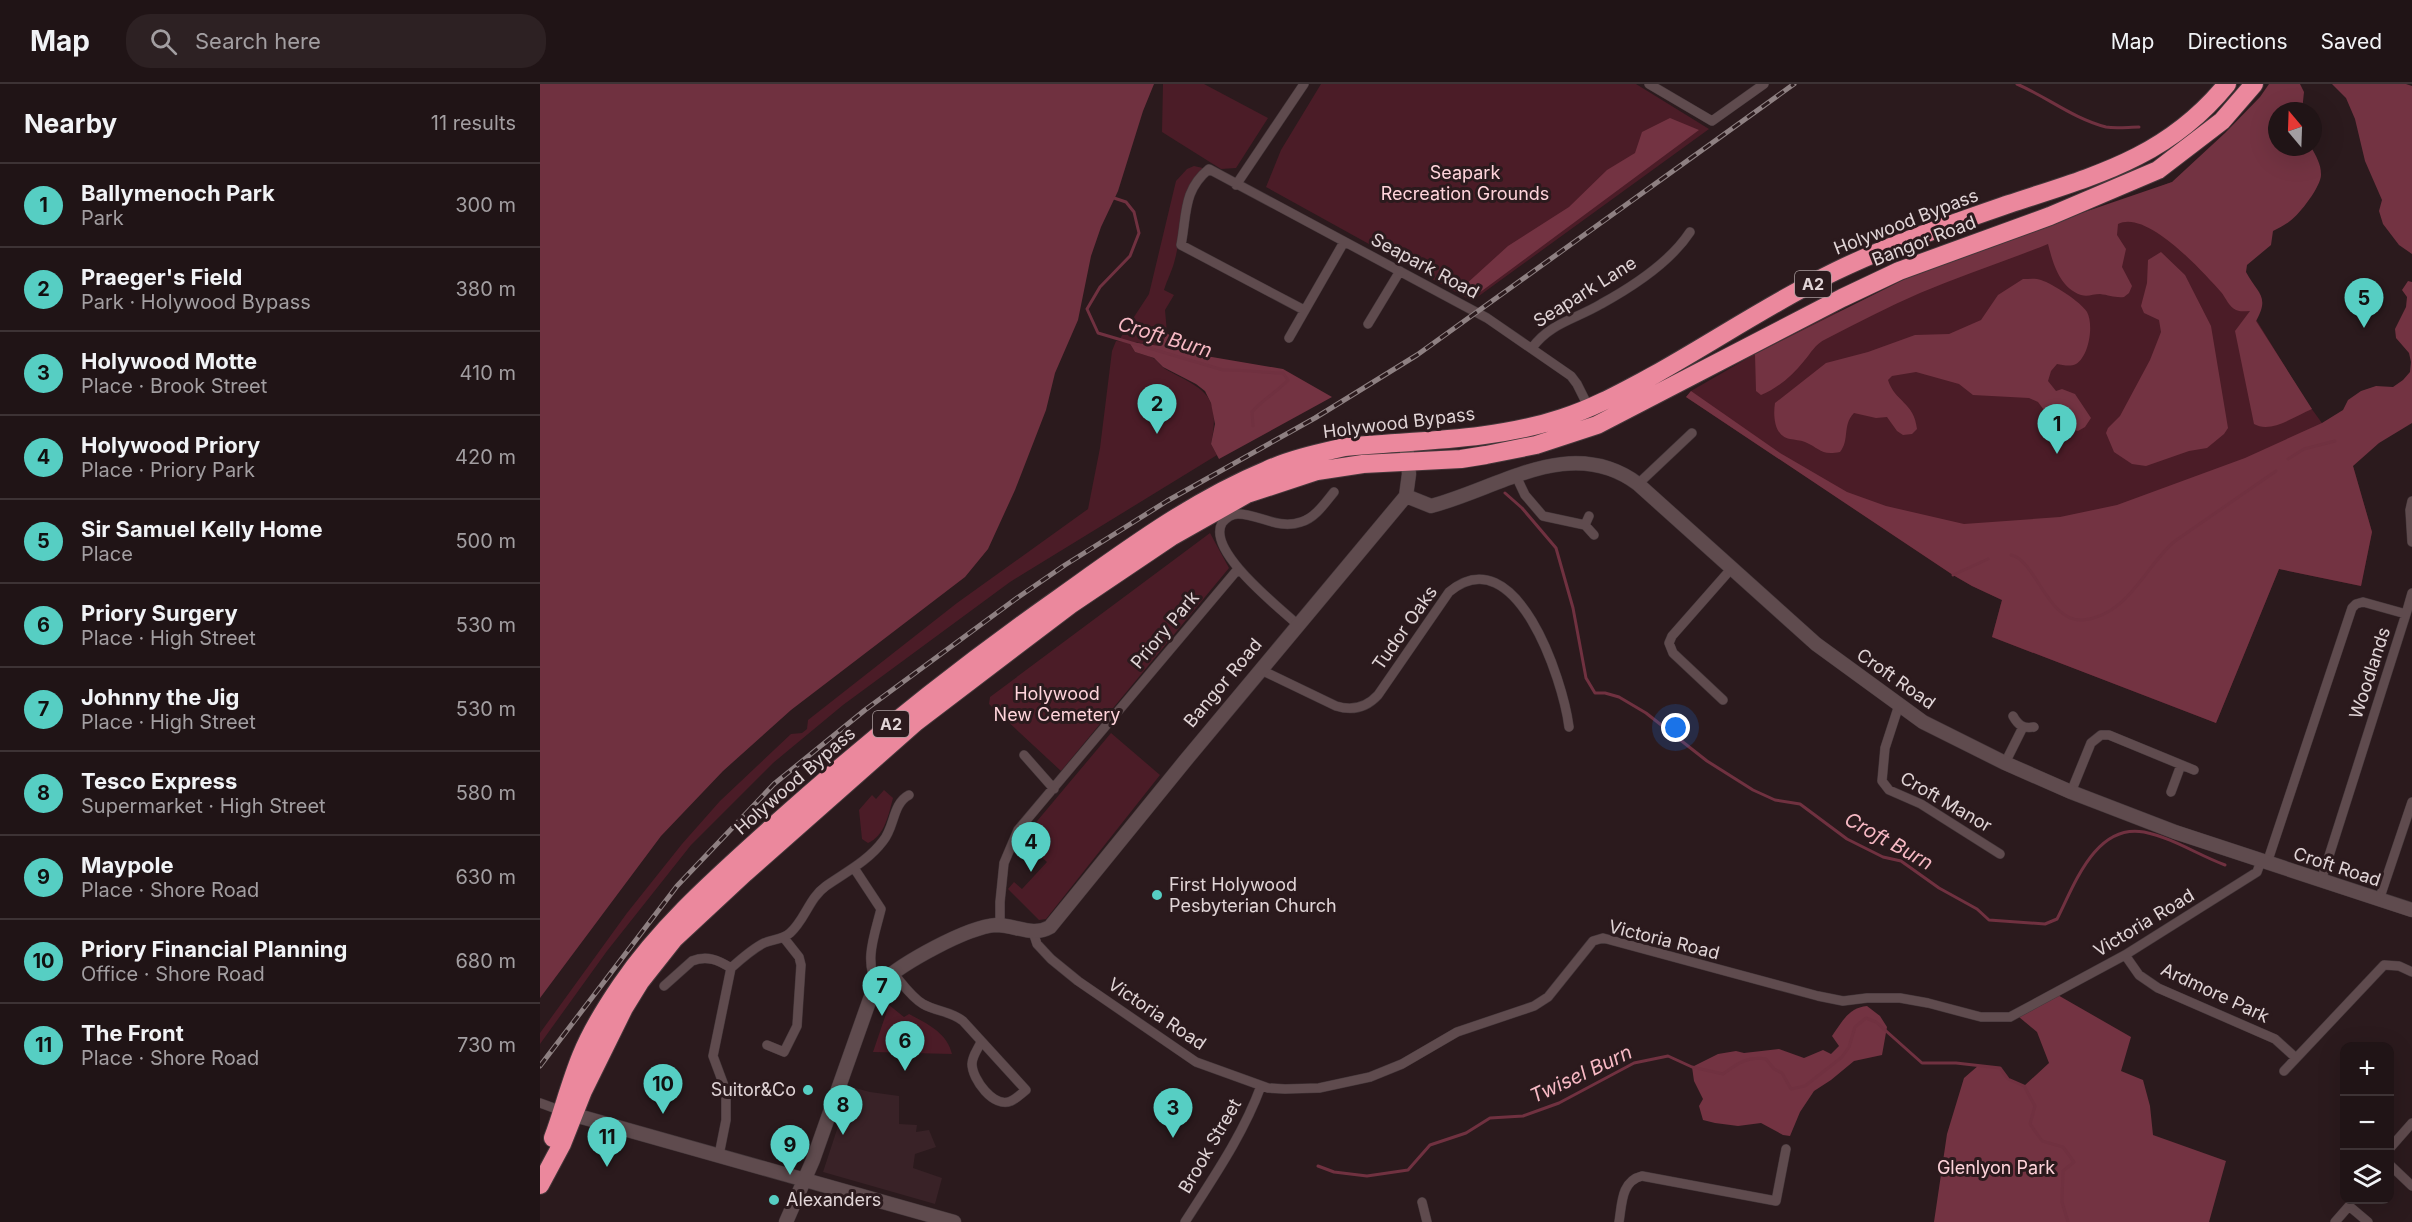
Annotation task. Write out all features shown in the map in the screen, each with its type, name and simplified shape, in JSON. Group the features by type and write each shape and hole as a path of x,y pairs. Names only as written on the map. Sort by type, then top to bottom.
{"highway":[{"name":"Holywood Bypass","path":"540,1185 562,1144 581,1056 620,985 664,930 814,789 919,701 1116,557 1185,512 1268,469 1345,447 1518,430 1560,419 1589,408 1690,355 1835,272 1929,233 2078,183 2140,156 2172,135 2213,101 2227,84"},
{"name":"Bangor Road","path":"1597,425 1842,298 1899,271 2050,216 2135,182 2158,170 2222,121 2254,84"},
{"path":"2172,135 2185,151"},
{"name":"Holywood Bypass","path":"540,1164 587,1082 624,1008 640,982 674,939 916,722 1070,605 1171,537 1246,494 1317,471 1363,464 1461,459 1508,451 1570,436 1597,425"}],"street":[{"path":"1236,185 1304,84"},
{"path":"1649,84 1712,121 1764,84"},
{"name":"Seapark Road","path":"1304,310 1181,245 1189,193 1209,169 1487,318 1571,376 1597,425"},
{"name":"Seapark Lane","path":"1532,348 1542,334 1601,305 1626,288 1672,254 1690,232"},
{"path":"1684,241 1692,247"},
{"path":"1289,338 1344,242"},
{"path":"1368,324 1400,271"},
{"path":"1638,484 1692,433"},
{"path":"1406,442 1409,485 1406,496"},
{"name":"Croft Road","path":"1406,496 1431,506 1546,465 1581,462 1624,474 1816,644 1923,722 2006,764 2175,832 2412,910"},
{"path":"1516,476 1526,495 1543,516 1587,520 1594,535"},
{"path":"1299,625 1238,569 1220,535 1222,524 1228,517 1241,514 1280,524 1292,524 1306,520 1317,503 1334,492"},
{"name":"Bangor Road","path":"1033,932 1050,927 1406,496"},
{"path":"2412,501 2410,510 2412,542"},
{"name":"Priory Park","path":"1000,925 1004,863 1018,830 1238,569"},
{"path":"1723,700 1673,653 1669,643 1672,636 1731,569"},
{"name":"Tudor Oaks","path":"1261,670 1336,706 1348,709 1361,707 1378,695 1449,592 1463,582 1488,580 1510,591 1537,632 1555,671 1569,727"},
{"path":"2406,614 2412,593"},
{"name":"Woodlands","path":"2264,862 2352,608 2361,602 2406,614 2321,881"},
{"name":"Croft Manor","path":"1899,705 1885,748 1882,781 1889,790 1922,804 2000,854"},
{"path":"2013,716 2023,727 2034,727"},
{"path":"2006,764 2023,727"},
{"path":"2071,792 2091,743 2101,735 2109,735 2194,770"},
{"path":"1024,755 1054,789"},
{"path":"2171,792 2181,765"},
{"path":"719,1155 726,1120 726,1091 713,1056 731,968 765,943 784,938 804,917 818,892 854,868 883,843 892,829 902,798 909,795"},
{"path":"2379,900 2412,802"},
{"path":"2402,832 2412,836"},
{"name":"Victoria Road","path":"1033,932 1037,944 1078,981 1196,1062 1261,1086 1285,1089 1319,1088 1353,1082 1386,1071 1457,1032 1534,1006 1548,997 1593,941 1603,938 1843,1001 1900,998 1981,1017 2010,1017 2125,955 2257,872 2264,862"},
{"path":"854,868 881,909 870,964 873,979 878,986"},
{"path":"786,1222 806,1179 866,1009 878,986 894,973 935,948 980,929 1000,925 1033,932"},
{"path":"767,1044 784,1052 797,1026 801,964 799,957 784,938"},
{"name":"Ardmore Park","path":"2125,955 2139,975 2158,988 2275,1039 2296,1058"},
{"path":"663,986 692,961 698,959 714,959 731,968"},
{"path":"2284,1071 2384,965 2399,966 2412,972"},
{"path":"894,973 922,1004 939,1012 953,1014 963,1021 1026,1090 1010,1102 999,1102 981,1088 972,1072 972,1060 981,1042"},
{"name":"Brook Street","path":"1185,1222 1230,1151 1248,1118 1261,1086"},
{"path":"540,1103 568,1113 954,1222"},
{"path":"2394,1143 2412,1123"},
{"path":"1619,1222 1626,1187 1632,1180 1642,1176 1776,1201 1786,1149"},
{"path":"2394,1169 2412,1185"},
{"path":"1422,1203 1427,1222"},
{"path":"2335,1222 2349,1206 2368,1222"}],"shaded area":[{"path":"540,84 1154,84 1143,111 1118,191 1101,227 1091,256 1078,320 1055,373 1046,410 1015,490 988,549 965,577 791,710 723,771 661,836 540,998"},
{"path":"851,1087 899,1096 899,1124 917,1125 916,1132 929,1130 936,1147 915,1154 913,1168 942,1178 935,1204 823,1172"}],"green space":[{"path":"1163,84 1204,84 1268,118 1236,168 1221,169 1162,132"},
{"name":"Seapark Recreation Grounds","path":"1321,84 1636,84 1709,129 1472,301 1266,187 1281,150"},
{"path":"2269,84 2300,84 2304,92 2303,102 2268,102 2268,156 2316,156 2321,174 2318,185 2304,206 2290,221 2273,231 2271,245 2247,265 2246,272 2261,295 2262,306 2256,321 2312,409 2268,427 2254,424 2235,331 2250,311 2234,309 2213,283 2174,245 2144,225 2130,222 2118,224 2117,235 2126,249 2122,267 2132,286 2124,297 2100,294 2084,296 2073,291 2058,274 2048,244 1936,286 1861,321 1819,343 1795,372 1779,385 1761,395 1756,391 1755,354 1915,274 1982,247 2172,182 2260,97"},
{"path":"2332,84 2406,84 2412,86 2412,254 2399,245 2383,224 2379,211 2382,200 2365,161 2355,119 2346,98"},
{"path":"1670,118 1699,130 1475,296 1464,286 1508,246 1569,207 1607,170 1635,153 1642,132"},
{"path":"1194,166 1207,169 1189,186 1182,209 1178,247 1164,290 1174,295 1165,310 1167,333 1161,346 1119,340 1149,294 1176,181 1187,169"},
{"path":"2172,182 2306,401 2353,466 2372,532 2361,586 2279,569 2216,723 1992,637 2002,600 1953,575 1686,397 1691,391 1755,354 1828,316"},
{"path":"2161,252 2185,275 2211,326 2228,428 2207,448 2189,451 2146,466 2132,464 2114,452 2106,433 2120,416 2150,360 2161,332 2159,320 2144,313 2141,306 2147,283 2148,260"},
{"path":"2023,279 2039,279 2052,285 2087,312 2090,332 2084,354 2074,365 2057,364 2051,371 2048,381 2056,391 2062,389 2075,394 2091,418 2085,427 2078,431 2070,429 2050,418 2038,402 2029,398 1973,395 1959,384 1916,372 1892,376 1888,380 1895,393 1912,413 1917,429 1912,434 1903,435 1897,431 1887,417 1876,418 1854,413 1848,422 1845,443 1840,452 1828,453 1805,442 1785,437 1778,430 1774,414 1775,403 1826,363 1868,352 1915,335 1949,334 1981,320 1998,295"},
{"path":"2408,281 2412,282 2412,423 2379,443 2353,466 2372,532 2361,586 2279,569 2216,723 1992,637 2002,600 1953,575 1686,397 1691,391 1780,453 1847,492 1886,506 1964,524 2060,517 2117,505 2245,458 2322,423 2343,410 2348,400 2361,391 2376,386 2393,387 2410,372 2409,353 2396,338 2395,329 2406,307 2407,297 2402,290"},
{"path":"1167,333 1185,349 1206,356 1283,369 1332,397 1219,459 1211,444 1215,424 1211,403 1205,391 1163,367 1154,358 1135,352 1129,342 1161,346"},
{"path":"1116,341 1129,342 1135,352 1153,358 1165,369 1191,383 1207,396 1214,415 1211,444 1217,455 1010,582 843,705 773,763 691,845 607,951 540,1044 540,1033 627,913 720,801 791,734 802,733 807,729 808,720 957,603 1088,509 1100,448 1112,351"},
{"name":"Holywood New Cemetery","path":"1210,533 1229,568 1061,771 989,704 990,697"},
{"path":"1111,733 1160,775 1046,919 1039,920 1008,889 1014,882 1022,889 1047,862 1022,839"},
{"path":"884,790 893,798 888,817 879,835 868,843 862,839 859,810 872,795 876,799"},
{"name":"Glenlyon Park","path":"2056,994 2131,1037 2121,1071 2143,1080 2150,1106 2153,1135 2226,1161 2209,1222 1934,1222 1947,1134 1964,1078 1979,1065 2000,1068 2008,1079 2024,1086 2049,1063 2037,1032 2019,1017"},
{"path":"889,1005 904,1017 909,1014 936,1030 946,1040 952,1054 873,1052"},
{"path":"1867,1006 1880,1016 1887,1027 1882,1055 1854,1061 1814,1091 1800,1112 1790,1136 1783,1135 1761,1123 1738,1126 1703,1120 1699,1106 1703,1099 1694,1081 1692,1067 1718,1054 1736,1051 1744,1053 1779,1049 1804,1058 1823,1050 1831,1054 1839,1046 1832,1036 1842,1021 1860,1007"}],"waterway":[{"path":"2017,84 2094,123 2110,128 2139,127"},
{"name":"Croft Burn","path":"1114,198 1126,202 1134,212 1139,233 1130,256 1100,287 1087,309 1098,333 1223,370 1283,373 1288,380 1252,412 1253,426"},
{"path":"2288,459 2304,449 2335,441"},
{"path":"2011,555 2020,559 2028,568 2060,612 2071,618 2083,620 2099,616 2124,600 2175,541 2276,471"},
{"name":"Croft Burn","path":"1505,493 1522,508 1556,548 1573,608 1586,678 1595,693 1619,697 1646,713 1707,761 1753,790 1775,800 1800,804 1847,839 1883,857 1901,861 1939,888 1977,909 1989,920 2045,924 2057,919 2079,875 2099,847 2112,837 2127,832 2144,832 2155,835 2225,865"},
{"path":"1953,575 1988,559"},
{"name":"Twisel Burn","path":"1318,1166 1334,1172 1367,1176 1408,1170 1430,1145 1466,1133 1490,1118 1523,1116 1559,1103 1634,1063 1668,1056 1692,1067 1723,1074 1743,1061 1766,1059 1774,1069 1782,1073 1791,1089 1805,1086 1842,1057 1849,1047 1855,1027 1866,1018 1876,1022 1922,1063 1956,1063 2000,1068 2008,1079 2024,1086 2035,1106 2030,1124 2042,1141 2063,1147 2074,1162 2063,1171 2062,1202 2068,1222"}],"railway":[{"path":"540,1066 677,886 774,784 865,710 1065,565 1167,501 1315,418 1417,355 1794,84"}],"place":[{"name":"Sir Samuel Kelly Home","path":"2364,328"},
{"name":"Praeger's Field","path":"1157,434"},
{"name":"Ballymenoch Park","path":"2057,454"},
{"name":"Holywood Priory","path":"1031,872"},
{"name":"First Holywood Pesbyterian Church","path":"1157,895"},
{"name":"Johnny the Jig","path":"882,1016"},
{"name":"Priory Surgery","path":"905,1071"},
{"name":"Suitor&Co","path":"808,1090"},
{"name":"Priory Financial Planning","path":"663,1114"},
{"name":"Tesco Express","path":"843,1135"},
{"name":"Holywood Motte","path":"1173,1138"},
{"name":"The Front","path":"607,1167"},
{"name":"Maypole","path":"790,1175"},
{"name":"Alexanders","path":"774,1200"}]}
